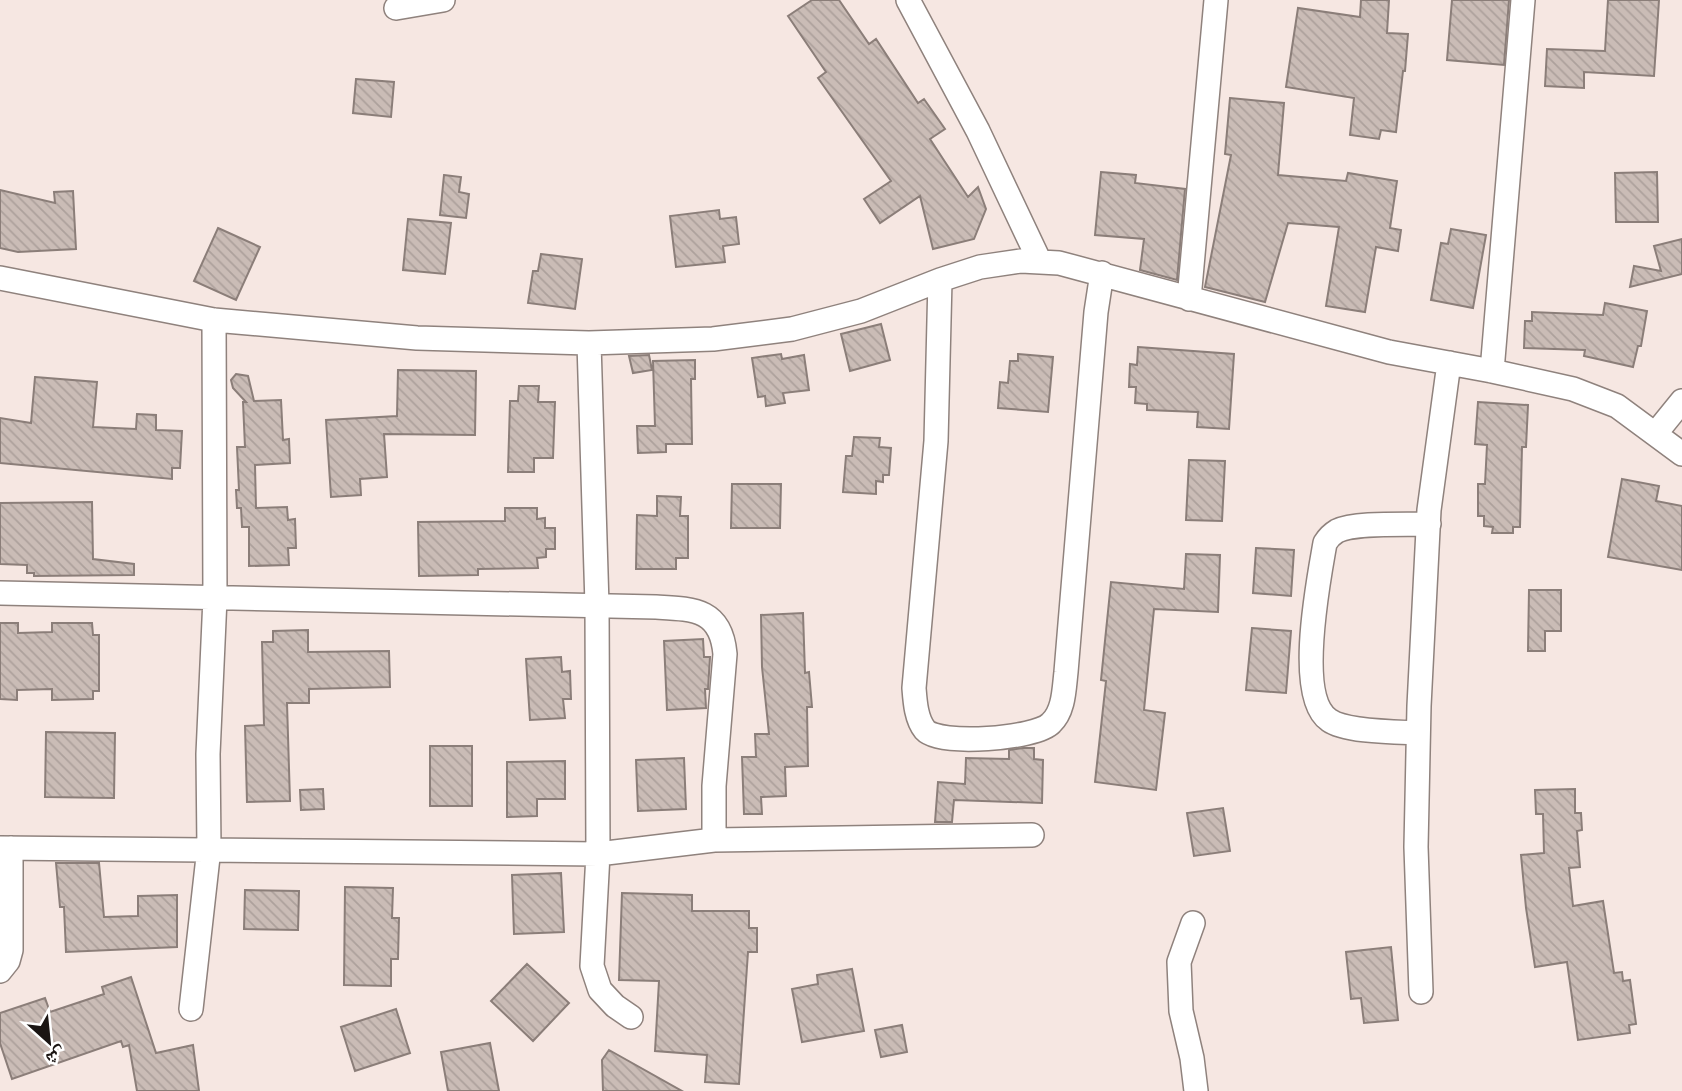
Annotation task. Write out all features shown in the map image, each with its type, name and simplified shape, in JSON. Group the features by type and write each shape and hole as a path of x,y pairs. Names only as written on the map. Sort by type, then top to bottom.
{"street":[{"path":"396,8 443,0"},
{"path":"908,0 978,131 1040,262"},
{"path":"1189,299 1216,0"},
{"path":"1492,371 1523,0"},
{"path":"0,278 214,320 417,338 589,343 713,339 792,330 861,311 980,267 1021,261 1059,263 1390,352 1573,389 1617,406 1682,454"},
{"path":"940,280 936,441 914,688 916,708 926,731 937,737 968,738 1017,736 1039,732 1051,724 1062,703 1096,312 1102,274"},
{"path":"191,1009 209,848 208,754 215,598 214,320"},
{"path":"589,343 597,605 598,854 593,972 600,990 631,1017"},
{"path":"1421,992 1416,847 1418,733 1429,524 1449,363"},
{"path":"1656,433 1682,401"},
{"path":"1418,733 1353,728 1329,721 1320,710 1314,695 1311,676 1312,651 1315,601 1325,543 1330,536 1338,530 1356,527 1429,524"},
{"path":"0,593 597,605 685,609 710,617 724,639 725,654 714,786 714,840"},
{"path":"0,971 8,961 11,950 5,848 598,854 714,840 1032,835"},
{"path":"1193,923 1179,962 1181,1011 1192,1058 1196,1091"}],"building":[{"path":"812,0 839,0 869,44 876,39 918,103 924,99 945,129 930,139 968,197 978,187 986,209 974,239 933,249 920,196 880,223 864,199 891,181 818,78 826,72 788,16"},
{"path":"1361,0 1389,0 1387,33 1408,34 1396,132 1381,130 1379,139 1350,135 1354,98 1286,87 1298,8 1360,17"},
{"path":"1452,0 1509,0 1504,65 1447,60"},
{"path":"1608,0 1659,0 1654,76 1584,72 1584,88 1545,86 1547,49 1605,51"},
{"path":"356,79 394,82 391,117 353,113"},
{"path":"1230,98 1284,103 1278,175 1346,181 1348,173 1397,181 1390,228 1401,230 1398,251 1376,247 1365,312 1326,306 1339,227 1288,223 1265,302 1205,287 1231,155 1225,154"},
{"path":"1101,172 1136,175 1135,183 1185,189 1177,280 1140,270 1144,239 1095,235"},
{"path":"1657,172 1658,222 1616,222 1615,173"},
{"path":"444,175 461,177 459,192 469,194 466,218 440,215"},
{"path":"0,190 55,203 54,192 73,191 76,249 18,252 0,248"},
{"path":"719,210 720,219 736,217 739,244 723,246 725,262 676,267 670,216"},
{"path":"408,219 451,223 445,274 403,270"},
{"path":"218,228 260,247 236,300 194,281"},
{"path":"1451,229 1486,235 1473,308 1431,300 1441,243 1448,244"},
{"path":"1682,239 1682,274 1630,287 1634,266 1661,271 1654,246"},
{"path":"541,254 582,259 575,309 528,303 533,271 538,271"},
{"path":"1605,303 1647,311 1641,346 1638,346 1633,367 1584,356 1585,350 1524,348 1525,321 1532,321 1532,312 1603,315"},
{"path":"881,324 890,360 850,371 841,334"},
{"path":"1138,347 1234,354 1229,429 1197,427 1198,412 1147,410 1147,404 1135,403 1136,387 1129,387 1130,364 1137,365"},
{"path":"781,354 782,359 804,355 809,390 783,393 785,403 766,406 765,396 758,397 752,358"},
{"path":"1018,354 1053,357 1048,412 998,408 1000,382 1008,383 1010,361 1018,361"},
{"path":"649,355 652,370 633,373 629,356"},
{"path":"695,360 695,379 691,379 692,444 666,444 666,452 638,453 637,426 655,426 653,361"},
{"path":"398,370 476,371 475,435 384,434 387,477 360,479 361,495 331,497 326,420 397,416"},
{"path":"236,374 248,376 254,401 281,400 283,440 289,439 290,463 255,465 256,508 287,507 288,520 295,519 296,548 288,548 289,565 249,566 249,527 242,527 236,490 239,490 237,447 245,447 243,402 246,402 233,388 231,380"},
{"path":"35,377 97,382 93,427 136,429 137,414 156,415 156,430 182,431 180,468 172,468 172,479 0,463 0,418 31,423"},
{"path":"519,386 539,386 538,402 555,402 553,458 534,458 534,472 508,472 510,401 518,401"},
{"path":"1478,402 1528,405 1526,447 1522,447 1520,527 1513,527 1513,533 1492,533 1493,527 1484,526 1484,516 1478,516 1478,484 1485,484 1487,445 1475,444"},
{"path":"854,437 880,438 879,447 891,448 889,475 883,475 883,482 876,481 876,494 843,492 846,456 852,456"},
{"path":"1189,460 1225,461 1222,521 1186,520"},
{"path":"1622,479 1659,486 1656,501 1682,506 1682,570 1608,557"},
{"path":"732,484 781,484 780,528 731,528"},
{"path":"657,496 681,497 680,516 688,516 688,558 676,558 676,569 636,569 637,515 657,516"},
{"path":"92,502 93,559 134,564 134,575 34,576 34,573 27,573 27,565 0,564 0,503"},
{"path":"505,508 537,508 537,519 545,518 545,528 555,528 555,549 546,549 546,557 537,558 538,568 478,569 478,575 419,576 418,522 505,521"},
{"path":"1256,548 1294,550 1291,596 1253,593"},
{"path":"1186,554 1220,555 1218,612 1154,609 1144,710 1165,713 1156,790 1095,782 1106,681 1101,680 1111,582 1184,589"},
{"path":"1529,590 1561,590 1561,631 1545,631 1545,651 1528,651"},
{"path":"803,613 805,673 809,672 812,707 807,707 808,766 785,767 786,796 761,797 762,814 744,814 742,757 756,757 755,734 769,734 762,667 761,615"},
{"path":"0,623 18,623 18,633 52,632 52,623 92,623 93,635 99,635 99,691 93,691 93,699 52,700 52,689 17,690 17,700 0,699"},
{"path":"1252,628 1291,631 1286,693 1246,690"},
{"path":"308,630 308,652 389,651 390,687 309,689 309,703 287,703 290,801 247,802 245,726 264,725 262,642 273,642 273,631"},
{"path":"703,639 704,657 710,657 708,689 705,689 706,708 667,710 664,641"},
{"path":"561,657 562,672 570,671 571,699 563,699 565,718 530,720 526,659"},
{"path":"46,732 115,733 114,798 45,797"},
{"path":"430,746 472,746 472,806 430,806"},
{"path":"1034,748 1034,759 1043,760 1042,803 954,800 952,822 935,822 938,782 965,784 966,758 1009,759 1009,750"},
{"path":"684,758 686,809 638,811 636,760"},
{"path":"565,761 565,799 537,799 537,816 507,817 507,762"},
{"path":"323,789 324,809 301,810 300,790"},
{"path":"1575,789 1575,813 1581,813 1582,830 1577,831 1580,867 1569,868 1573,906 1603,901 1614,973 1622,972 1623,981 1630,980 1636,1024 1629,1025 1630,1033 1578,1040 1567,962 1535,967 1521,855 1544,853 1543,814 1536,814 1535,790"},
{"path":"1223,808 1230,851 1194,856 1187,813"},
{"path":"56,863 99,863 104,917 138,916 138,896 177,895 177,947 66,952 64,907 60,907"},
{"path":"561,873 564,932 514,934 512,875"},
{"path":"345,887 393,888 392,918 399,918 398,959 391,959 391,986 344,985"},
{"path":"245,890 299,891 298,930 244,929"},
{"path":"622,893 692,895 692,911 749,911 749,928 757,928 757,952 748,952 739,1084 705,1082 707,1055 655,1051 659,981 619,980"},
{"path":"1391,947 1398,1020 1364,1023 1361,998 1351,999 1346,952"},
{"path":"527,964 569,1003 533,1041 491,1001"},
{"path":"852,969 864,1031 802,1042 792,989 818,984 817,975"},
{"path":"131,977 156,1053 193,1045 199,1091 137,1091 129,1045 123,1047 121,1041 12,1079 0,1043 0,1013 45,998 50,1012 104,994 102,987"},
{"path":"396,1009 410,1053 355,1071 341,1027"},
{"path":"902,1025 907,1052 881,1057 875,1030"},
{"path":"490,1043 499,1091 448,1091 441,1052"},
{"path":"609,1050 682,1091 603,1091 602,1060"}]}
